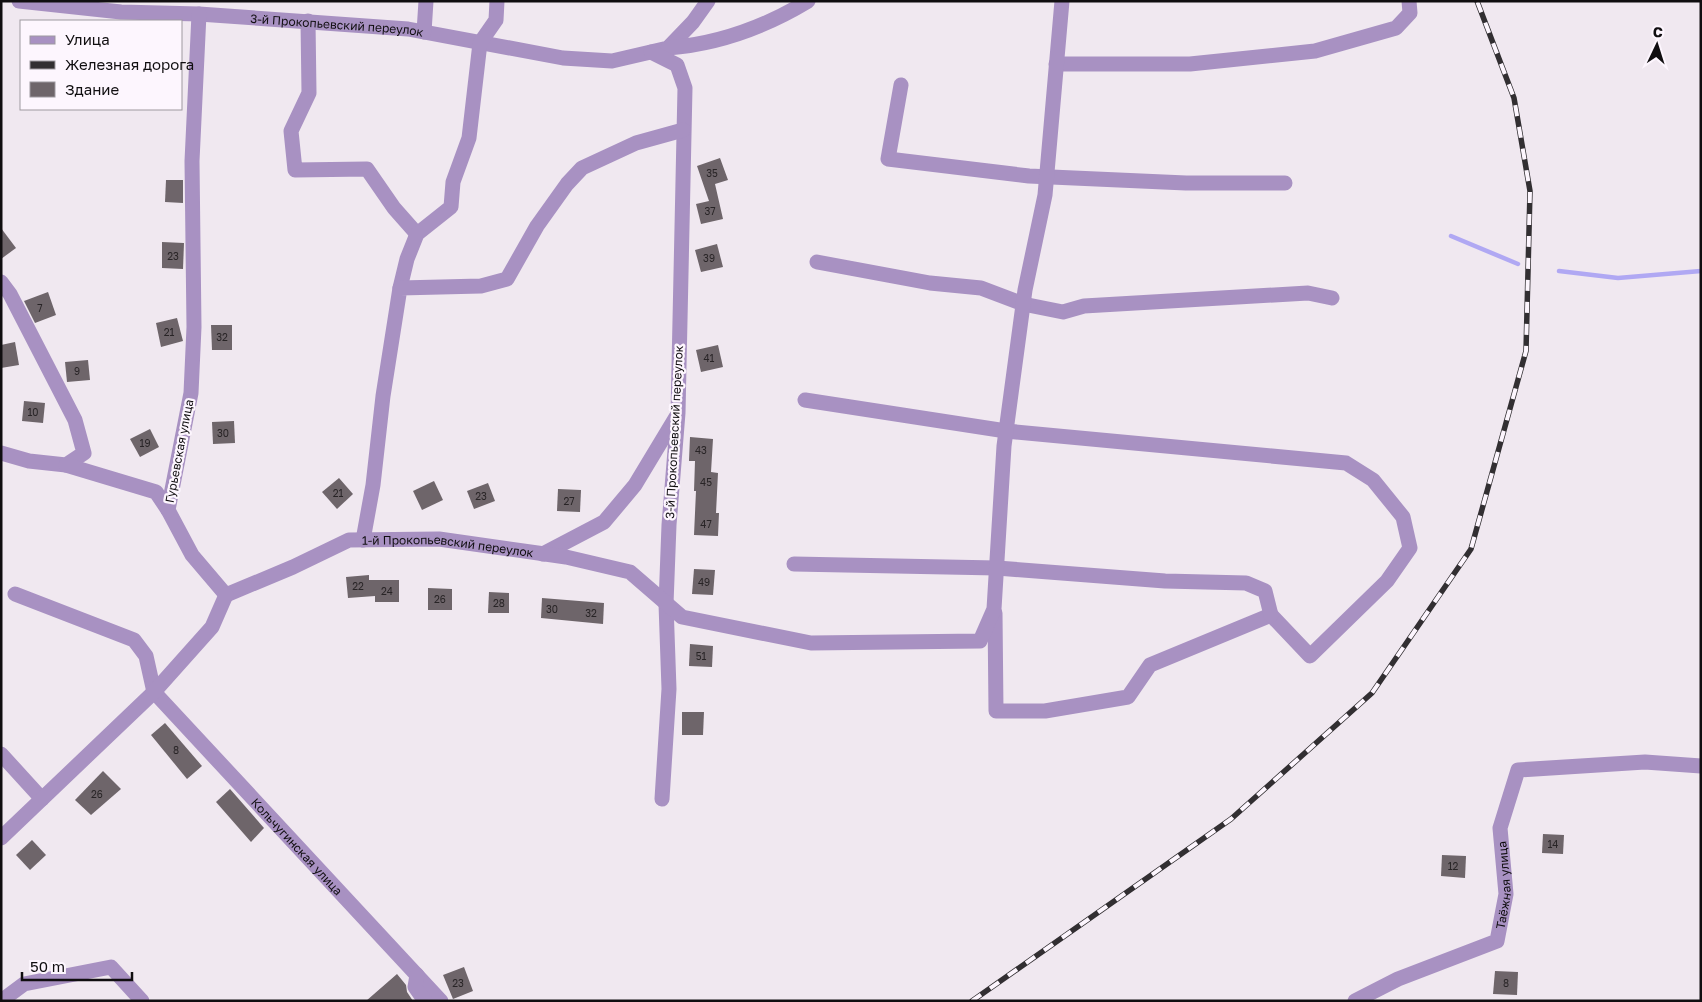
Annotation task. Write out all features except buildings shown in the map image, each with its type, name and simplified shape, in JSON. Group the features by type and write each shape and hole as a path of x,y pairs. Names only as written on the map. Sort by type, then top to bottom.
{"street":[{"name":"3-й Прокопьевский переулок","path":"19,1 121,12 198,14 308,21 424,32 563,58 612,61 668,48 685,47 755,29 808,1"},
{"path":"424,32 426,1"},
{"path":"363,540 373,485 383,396 400,288 407,259 417,234 451,207 454,182 469,138 480,43 496,20 497,1"},
{"path":"668,48 693,22 708,1"},
{"path":"1062,1 1045,195 1023,304 1006,431 994,608 996,711 1045,711 1128,698 1150,666 1271,615"},
{"path":"1056,64 1190,64 1315,51 1396,28 1410,13 1410,1"},
{"name":"Гурьевская улица","path":"198,14 192,161 194,327 191,393 168,510 192,555 226,596"},
{"path":"308,21 309,93 291,131 295,170 367,170 394,208 417,234"},
{"name":"3-й Прокопьевский переулок","path":"651,52 676,66 686,88 683,130 678,413 666,604 669,690 662,799"},
{"path":"901,85 888,159 1029,176 1186,183 1285,183"},
{"path":"400,288 481,286 507,279 537,226 582,168 636,144 683,130"},
{"path":"817,262 930,284 981,288 1023,304 1063,312 1084,306 1308,293 1332,298"},
{"path":"1,282 10,294 74,420 84,453 66,465"},
{"path":"794,564 997,568 1165,581 1246,583 1264,591 1271,615 1310,656 1387,581 1410,548 1402,517 1373,480 1346,463 1006,431 805,400"},
{"path":"543,554 604,522 635,485 678,413"},
{"path":"1,453 28,461 66,465 156,492 168,510"},
{"name":"1-й Прокопьевский переулок","path":"226,596 349,540 439,539 543,554 630,572 682,618 811,642 980,641 994,608"},
{"path":"15,594 134,640 146,656 154,692"},
{"path":"1,838 154,692 212,627 226,596"},
{"name":"Кольчугинская улица","path":"154,692 441,1001"},
{"path":"1,754 42,799"},
{"name":"Таёжная улица","path":"1355,1001 1398,979 1497,941 1506,894 1500,828 1518,770 1645,762 1701,766"},
{"path":"1,1001 24,984 111,967 142,1001"},
{"path":"417,975 415,987 425,1001"}],"waterway":[{"path":"1451,236 1518,264"},
{"path":"1559,271 1618,278 1701,271"}],"railway":[{"path":"972,1001 1231,819 1372,693 1471,549 1526,351 1530,191 1514,98 1477,1"}]}
